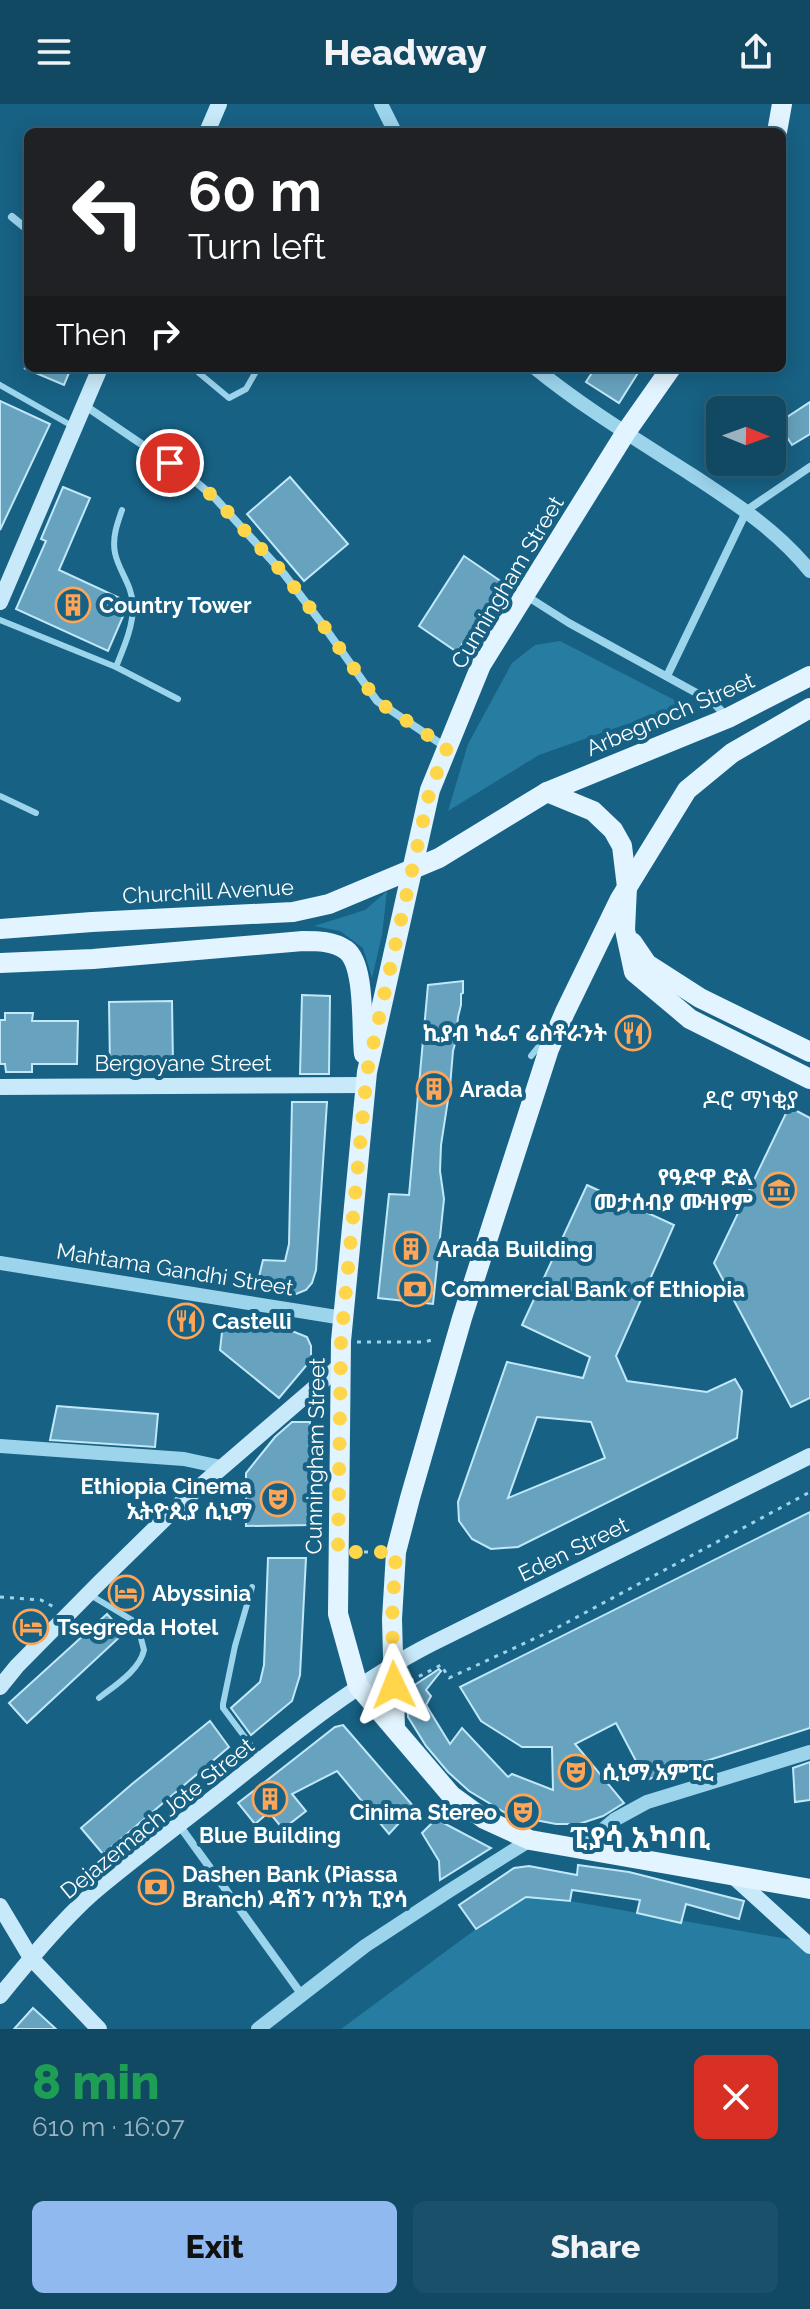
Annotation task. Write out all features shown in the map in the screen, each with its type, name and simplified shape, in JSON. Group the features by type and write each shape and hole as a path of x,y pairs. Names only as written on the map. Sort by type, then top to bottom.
{"main road":[{"path":"209,128 219,104"},
{"path":"778,128 782,104"},
{"path":"0,602 98,372"},
{"name":"Cunningham Street","path":"668,372 626,432 481,665 430,790 367,1078 341,1341 338,1614 358,1686 451,1795 484,1819 530,1840 810,1889"},
{"name":"Arbegnoch Street","path":"412,869 439,858 547,792 728,718 810,676"},
{"path":"395,1729 392,1619 396,1552 457,1332 549,1049 627,887 687,790 732,753 810,708"},
{"path":"547,792 593,811 613,830 622,846 627,887 625,930 634,972 690,1019 810,1079"},
{"name":"Churchill Avenue","path":"0,929 293,912 341,900 412,869"},
{"path":"625,930 647,964 700,998 810,1052"},
{"name":"Cunningham Street","path":"0,963 320,941 334,944 354,959 358,974 367,1078"},
{"name":"Bergoyane Street","path":"0,1087 367,1078"},
{"path":"0,1687 89,1594 221,1467 341,1365"},
{"name":"Eden Street","path":"358,1686 394,1663 810,1456"},
{"name":"Dejazemach Jote Street","path":"0,1996 91,1894 358,1686"},
{"path":"733,1876 810,1946"},
{"path":"0,1906 31,1958 99,2029"}],"street":[{"path":"381,104 393,128"},
{"path":"12,217 24,227"},
{"path":"540,372 747,510 789,546 810,571"},
{"path":"83,404 190,477 215,498 284,574 377,701 447,748"},
{"path":"667,676 747,510 810,467"},
{"path":"525,595 569,623 713,702 728,718"},
{"name":"Mahtama Gandhi Street","path":"0,1263 343,1318"},
{"path":"0,1446 184,1459 221,1467"},
{"path":"581,1848 614,1820 647,1802 810,1752"},
{"path":"179,1825 302,1995"},
{"path":"258,2029 365,1946 530,1840"}],"lane":[{"path":"197,372 229,398 246,389 256,372"},
{"path":"203,377 206,372"},
{"path":"0,385 74,427"},
{"path":"116,667 132,621 133,603 129,583 115,554 115,533 122,510"},
{"path":"0,620 116,667 178,699"},
{"path":"0,796 36,813"},
{"path":"531,1056 565,1012"},
{"path":"252,1587 235,1646 223,1708 261,1759"},
{"path":"89,1594 137,1623 144,1650 144,1655 128,1674 99,1698"}],"path":[{"path":"341,1341 424,1342 457,1332"},
{"path":"400,1685 441,1665 449,1678 551,1631 810,1492"},
{"path":"338,1552 396,1552"},
{"path":"0,1597 41,1600 67,1616"}],"shaded area":[{"path":"560,641 688,707 624,725 539,755 448,811 468,744 512,663 535,645"},
{"path":"387,891 382,935 372,978 363,948 340,931 314,926 365,910"},
{"path":"526,1897 570,1901 810,1943 810,2029 341,2029 476,1929"}],"building":[{"path":"33,372 69,372 64,385"},
{"path":"592,372 638,372 619,403 586,382"},
{"path":"0,401 50,424 0,530"},
{"path":"810,402 810,434 792,445 786,436 786,418"},
{"path":"290,477 348,544 304,581 247,514"},
{"name":"Country Tower","path":"63,487 90,498 59,570 126,601 127,607 108,651 16,609 46,541 41,539"},
{"path":"464,556 502,582 457,652 419,626"},
{"path":"463,981 441,1145 440,1171 444,1199 433,1304 378,1298 389,1194 409,1195 428,985"},
{"path":"302,995 330,996 329,1074 300,1074"},
{"path":"172,1001 173,1066 110,1067 109,1002"},
{"path":"5,1013 33,1013 32,1021 78,1021 77,1064 32,1064 32,1072 6,1072 5,1064 0,1064 0,1020 5,1020"},
{"path":"292,1102 327,1102 316,1270 312,1283 296,1294 256,1289 263,1260 285,1261 289,1244"},
{"name":"የዓድዋ ድል መታሰብያ ሙዝየም","path":"789,1107 810,1118 810,1398 791,1407 714,1263"},
{"path":"587,1185 674,1225 616,1356 627,1381 707,1392 735,1379 742,1391 737,1438 518,1547 491,1549 472,1539 459,1521 458,1502 507,1362 583,1378 590,1357 522,1325","holes":["537,1417 591,1422 605,1458 508,1498"]},
{"path":"223,1323 292,1331 307,1337 311,1360 279,1398 220,1350"},
{"path":"57,1406 158,1414 155,1447 50,1440"},
{"name":"Ethiopia Cinema ኢትዮጲያ ሲኒማ","path":"292,1422 310,1422 311,1525 246,1526 246,1473 275,1437"},
{"path":"810,1512 810,1728 646,1780 616,1723 575,1744 624,1803 603,1816 579,1824 556,1824 509,1815 469,1791 426,1746 408,1717 407,1690 439,1669 441,1671 426,1690 431,1696 426,1705 450,1744 462,1728 508,1777 512,1774 553,1790 552,1747 522,1747 481,1721 460,1687"},
{"path":"268,1558 306,1558 300,1675 292,1701 251,1735 231,1708 260,1682 264,1665"},
{"path":"107,1614 124,1633 27,1723 9,1703"},
{"path":"210,1721 229,1747 103,1854 81,1828"},
{"path":"343,1725 414,1807 389,1834 337,1771 292,1794 306,1811 283,1829 269,1812 255,1824 238,1803 335,1727"},
{"path":"810,1762 810,1800 795,1802 793,1768"},
{"path":"436,1819 491,1848 440,1880 439,1861 422,1833"},
{"path":"578,1865 629,1872 744,1901 739,1919 686,1904 681,1923 637,1913 640,1900 572,1890 570,1901 526,1897 476,1929 459,1905 514,1868 529,1866 577,1875"},
{"path":"33,2008 56,2029 14,2029"}],"place":[{"name":"Country Tower","path":"73,605"},
{"name":"ኪያብ ካፌና ሬስቶራንት","path":"633,1033"},
{"name":"Arada","path":"434,1089"},
{"name":"የዓድዋ ድል መታሰብያ ሙዝየም","path":"779,1190"},
{"name":"Arada Building","path":"411,1249"},
{"name":"Commercial Bank of Ethiopia","path":"415,1289"},
{"name":"Castelli","path":"186,1321"},
{"name":"Ethiopia Cinema ኢትዮጲያ ሲኒማ","path":"278,1499"},
{"name":"Abyssinia","path":"126,1593"},
{"name":"Tsegreda Hotel","path":"31,1627"},
{"name":"ሲኒማ አምፒር","path":"576,1772"},
{"name":"Blue Building","path":"270,1799"},
{"name":"Cinima Stereo","path":"523,1812"},
{"name":"Dashen Bank (Piassa Branch) ዳሽን ባንክ ፒያሳ","path":"156,1887"}],"district":[{"name":"ዶሮ ማነቂያ","path":"751,1099"},
{"name":"ፒያሳ አካባቢ","path":"640,1837"}],"route":[{"path":"170,463 215,498 284,574 377,701 447,748 430,790 367,1072 341,1341 338,1552 396,1552 392,1619 394,1685"}]}
